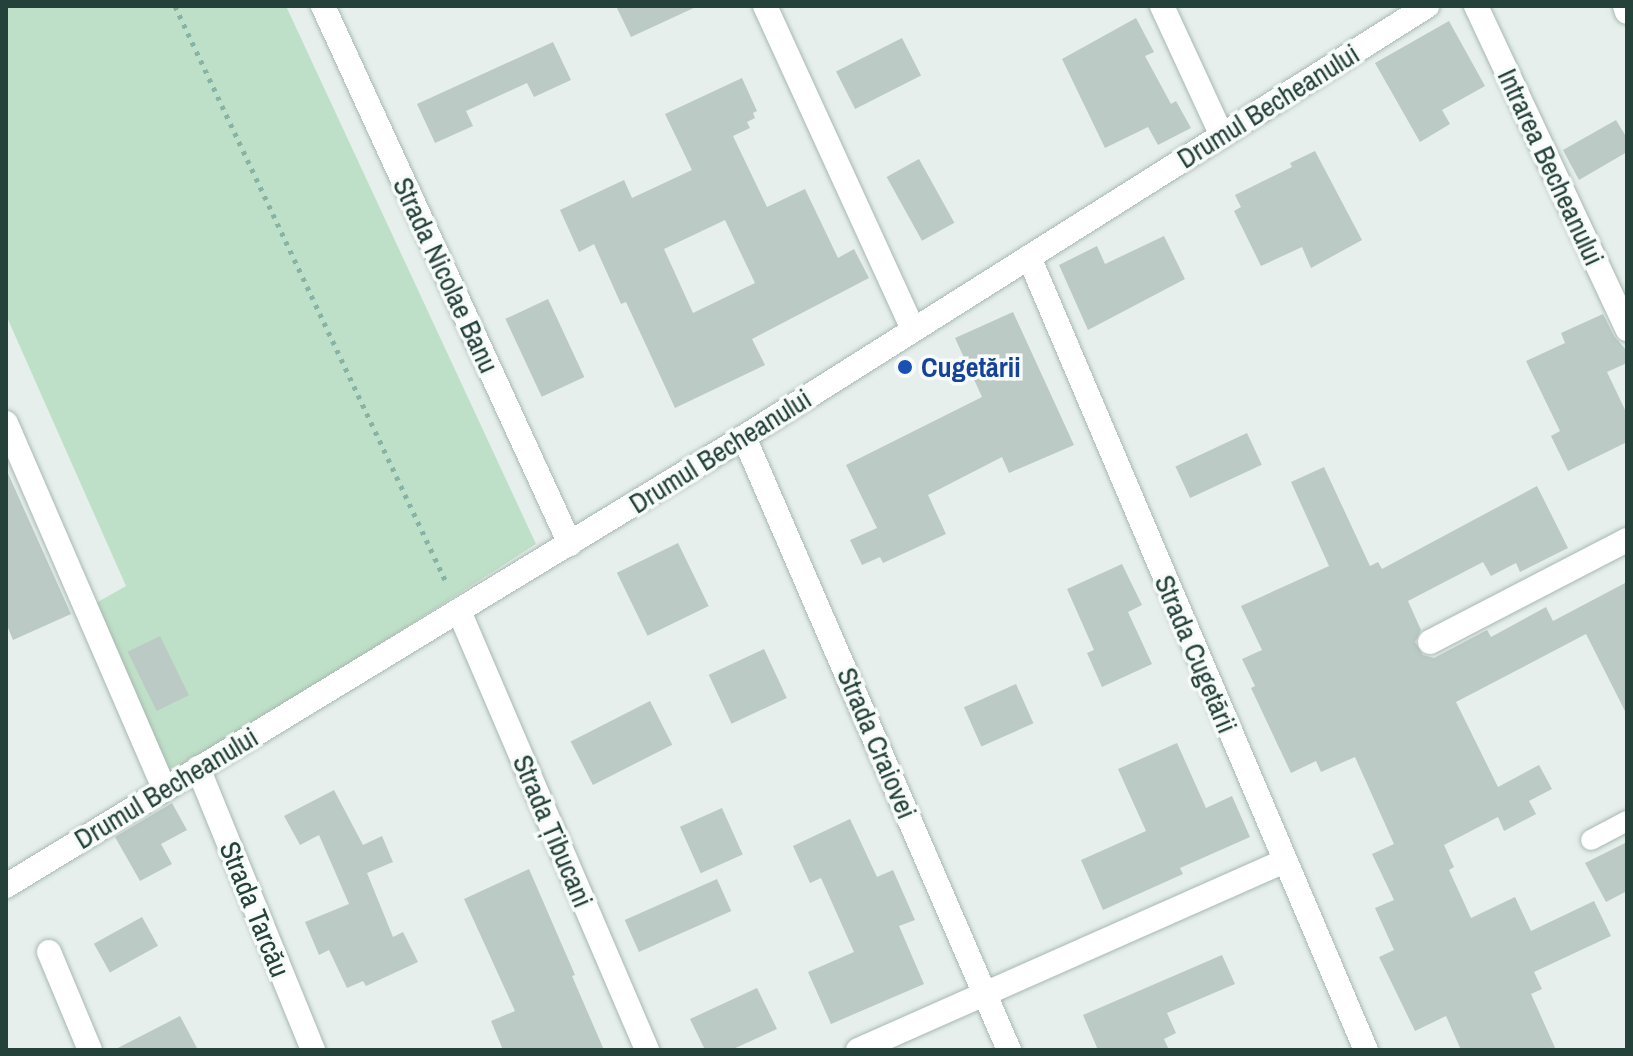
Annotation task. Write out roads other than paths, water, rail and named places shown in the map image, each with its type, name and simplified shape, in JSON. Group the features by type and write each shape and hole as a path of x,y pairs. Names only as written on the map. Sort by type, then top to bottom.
{"street":[{"name":"Strada Nicolae Banu","path":"323,6 570,544"},
{"path":"765,6 913,329"},
{"path":"1162,6 1222,136"},
{"name":"Drumul Becheanului","path":"6,886 744,437 1427,6"},
{"name":"Intrarea Becheanului","path":"1476,6 1627,329"},
{"path":"1625,6 1627,12"},
{"name":"Strada Cugetării","path":"1029,257 1283,862 1366,1050"},
{"path":"6,423 164,788"},
{"name":"Strada Craiovei","path":"744,437 1009,1050"},
{"path":"1430,642 1627,540"},
{"name":"Strada Țibucani","path":"459,611 647,1050"},
{"name":"Strada Tarcău","path":"198,768 313,1050"},
{"path":"858,1050 1283,862"},
{"path":"49,952 90,1050"}],"lane":[{"path":"1591,840 1627,821"}],"place":[{"name":"Cugetării","path":"905,367"}]}
